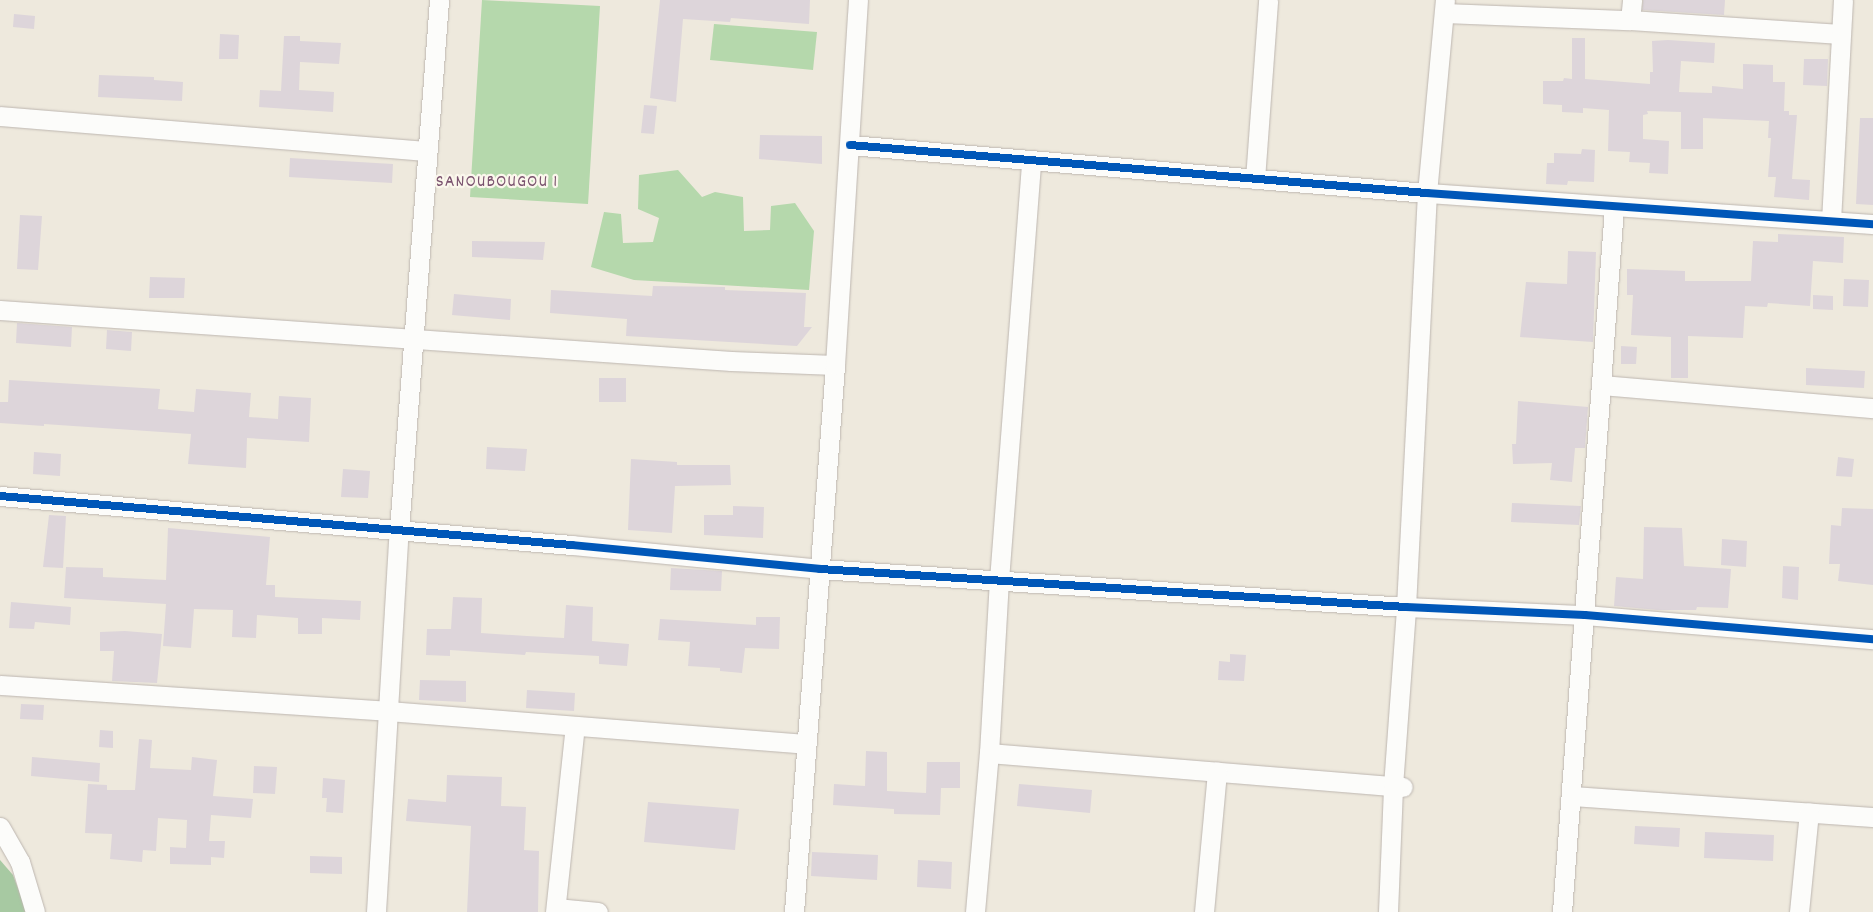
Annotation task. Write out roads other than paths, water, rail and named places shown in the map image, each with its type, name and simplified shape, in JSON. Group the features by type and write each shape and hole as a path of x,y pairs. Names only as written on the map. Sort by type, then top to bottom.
{"street":[{"path":"376,912 399,530 426,151 439,0"},
{"path":"794,912 835,365 858,0"},
{"path":"1255,179 1268,0"},
{"path":"1630,20 1632,0"},
{"path":"1831,221 1843,0"},
{"path":"1388,912 1398,786 1427,193 1444,7 1841,34"},
{"path":"0,116 426,151"},
{"path":"850,145 1614,208 1873,224"},
{"path":"975,912 989,752 999,580 1031,160"},
{"path":"1562,912 1614,208"},
{"path":"0,310 731,361 835,365"},
{"path":"1602,385 1873,408"},
{"path":"0,496 399,530 820,569 1406,607 1585,615 1873,639"},
{"path":"0,685 388,711 806,744"},
{"path":"576,726 555,910 598,912"},
{"path":"989,752 1398,786"},
{"path":"1204,912 1217,772"},
{"path":"1571,796 1873,817"},
{"path":"1799,912 1809,812"},
{"path":"0,827 20,862 35,912"}],"district":[{"name":"SANOUBOUGOU 1","path":"497,183"}]}
